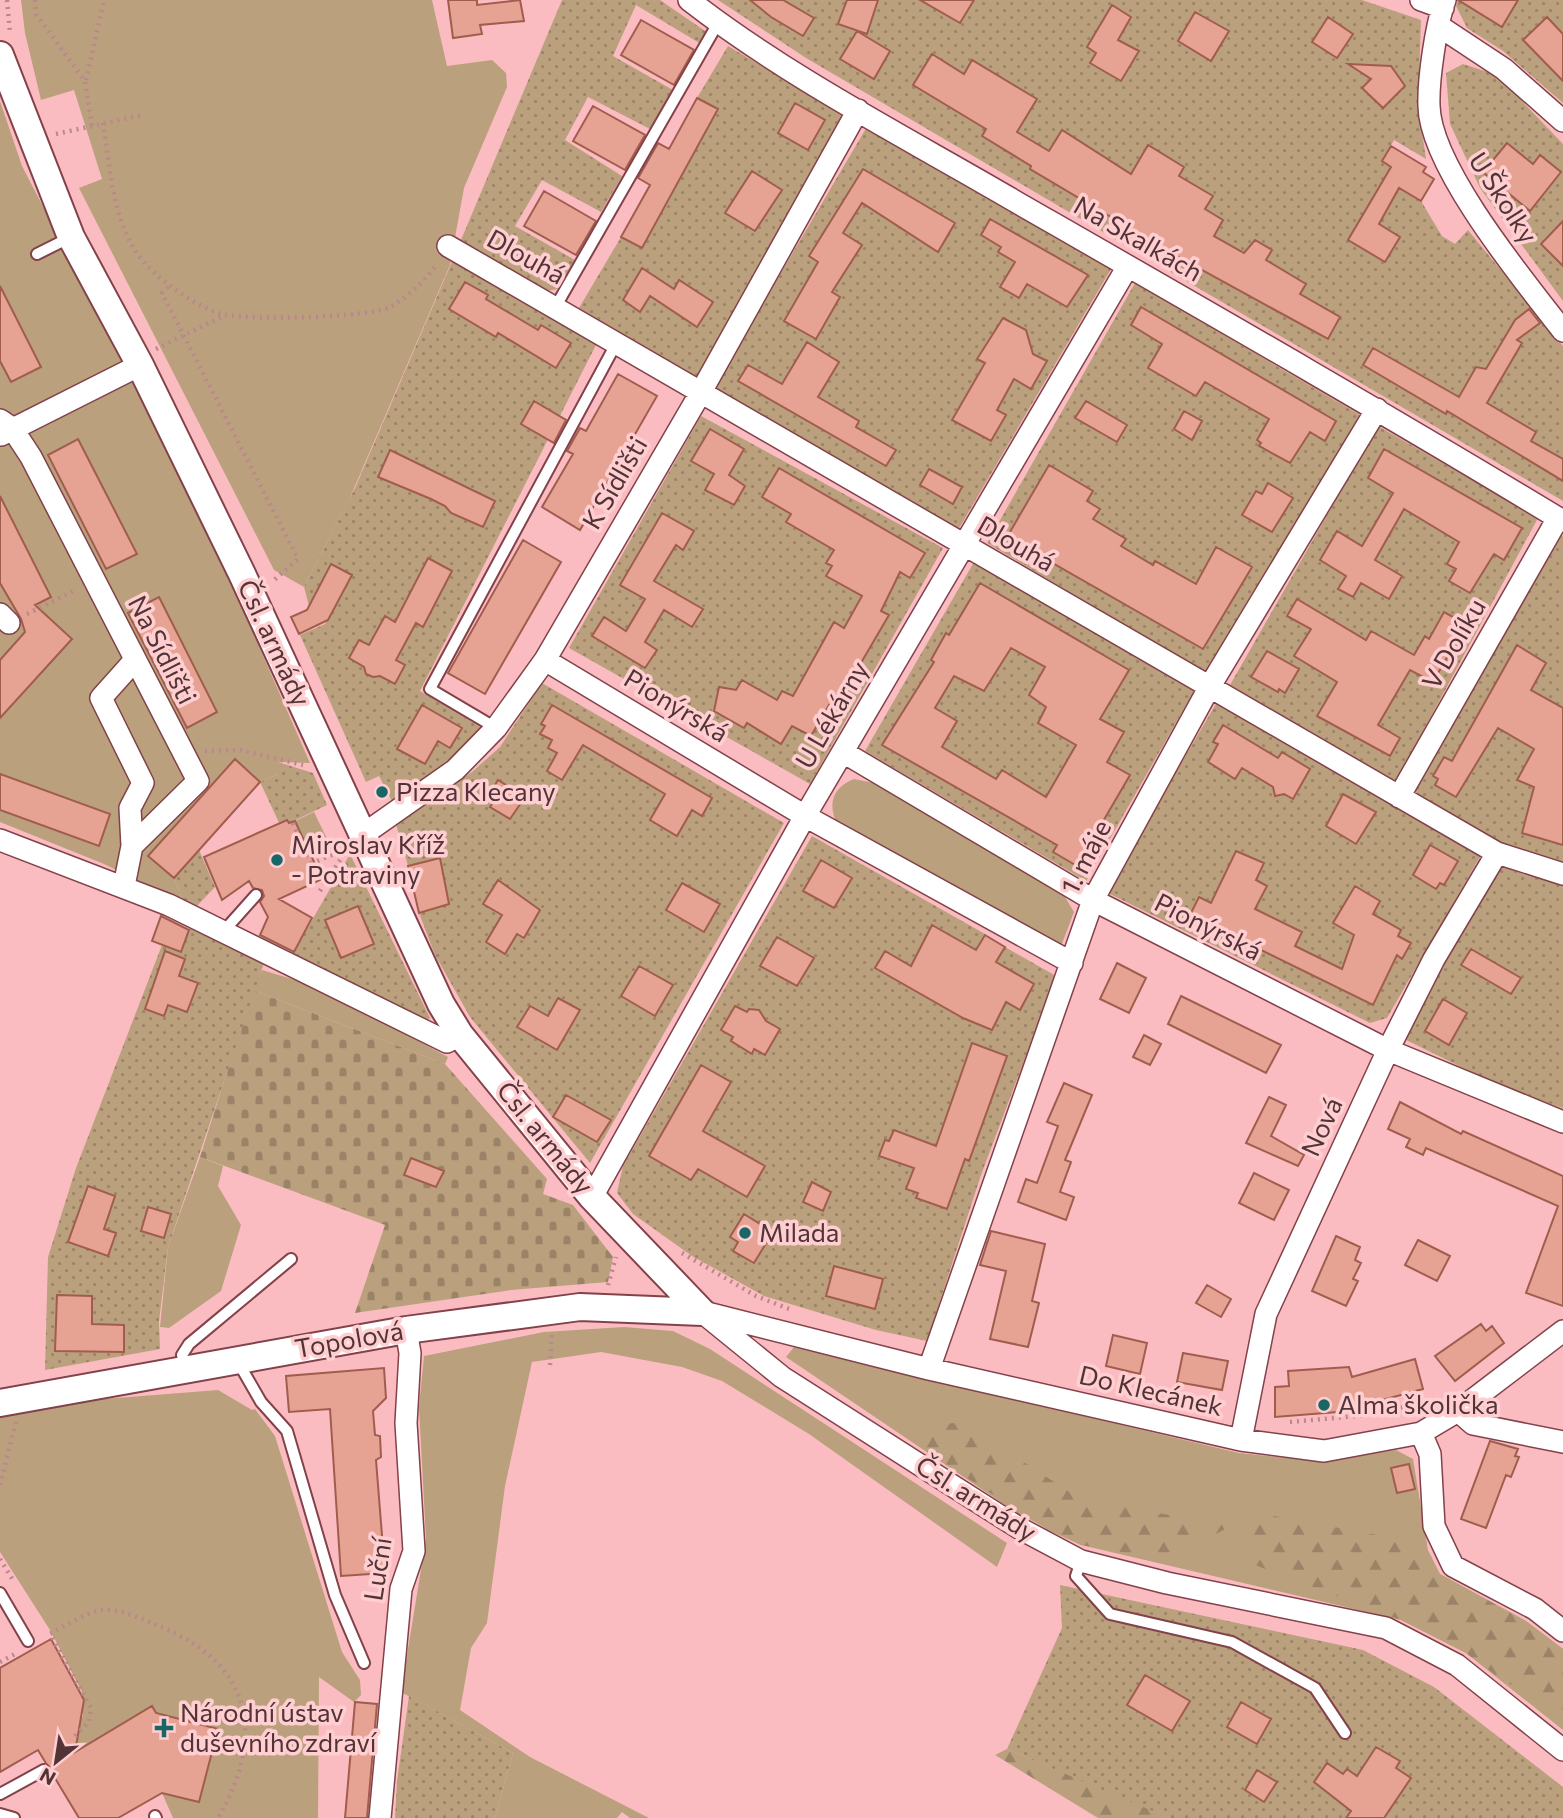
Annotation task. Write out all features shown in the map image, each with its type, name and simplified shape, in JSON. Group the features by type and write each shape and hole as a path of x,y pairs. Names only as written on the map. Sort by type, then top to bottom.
{"street":[{"name":"Na Skalkách","path":"689,0 718,23 858,110 1377,409 1561,519"},
{"path":"1421,0 1442,11 1563,121"},
{"name":"U Školky","path":"1442,11 1429,108 1448,170 1488,230 1563,331"},
{"name":"Čsl. armády","path":"0,55 71,237 144,359 425,973 460,1035 592,1197 702,1312 782,1377 1019,1528 1081,1561 1167,1583 1386,1628 1457,1665 1563,1750"},
{"name":"K Sídlišti","path":"361,836 455,770 496,728 545,660 701,392 858,110"},
{"name":"Dlouhá","path":"448,246 556,306 963,546 1497,853 1563,874"},
{"name":"U Lékárny","path":"592,1197 805,816 1128,266"},
{"name":"Na Sídlišti","path":"132,846 198,781 50,494 4,428 144,359"},
{"name":"1. máje","path":"929,1369 1093,900 1210,686 1377,409"},
{"name":"V Dolíku","path":"1399,797 1561,519"},
{"name":"Pionýrská","path":"545,660 805,816 1072,963"},
{"path":"124,887 132,846 130,808 144,782 101,698 134,661"},
{"name":"Pionýrská","path":"843,752 1093,900 1388,1050 1563,1122"},
{"path":"0,840 124,887 223,932 447,1042 460,1035"},
{"name":"Nová","path":"1241,1440 1266,1314 1388,1050 1434,959 1497,853"},
{"name":"Topolová","path":"9,1409 186,1369 406,1330 580,1307 702,1312"},
{"name":"Do Klecánek","path":"702,1312 929,1369 1241,1440 1324,1451 1421,1433 1458,1411 1563,1331"},
{"name":"Luční","path":"380,1818 401,1589 414,1550 406,1423 410,1353 406,1330"},
{"path":"1458,1411 1473,1424 1563,1442"},
{"path":"1421,1433 1430,1454 1434,1526 1453,1566 1535,1609 1563,1631"}],"lane":[{"path":"556,306 718,23"},
{"path":"37,254 71,237"},
{"path":"496,728 430,689 617,342"},
{"path":"223,932 256,895"},
{"path":"186,1369 182,1355 189,1344 291,1259"},
{"path":"237,1360 261,1402 287,1431 335,1595 364,1663"},
{"path":"1081,1561 1076,1576 1110,1614 1232,1642 1315,1688 1345,1733"},
{"path":"0,1592 27,1641"},
{"path":"0,1794 44,1770"},
{"path":"0,1814 14,1818"}],"path":[{"path":"35,0 36,14 85,81"},
{"path":"92,126 85,81 104,0"},
{"path":"52,135 142,115"},
{"path":"103,124 118,213 136,252 167,286 224,315 298,319 389,308 431,272 448,246"},
{"path":"167,286 162,293 298,559 265,587"},
{"path":"144,359 224,315"},
{"path":"4,619 73,592"},
{"path":"183,752 240,750 313,767"},
{"path":"293,823 313,867 349,847 320,891"},
{"path":"671,1245 756,1296 799,1312"},
{"path":"600,1286 610,1284 616,1257 608,1247"},
{"path":"1284,1423 1379,1414 1435,1398"},
{"path":"0,1485 9,1409"},
{"path":"75,1736 89,1722 91,1708 50,1634 104,1610 133,1616 183,1636 211,1656 232,1679 245,1710 244,1753 231,1796 218,1818"},
{"path":"0,1662 18,1653"}],"green space":[{"path":"21,0 432,0 447,66 492,60 506,73 507,87 464,188 450,265 349,500 304,587 274,570 79,188 102,179 74,90 41,100 25,33"},
{"path":"562,0 660,0 708,33 701,44 636,5 613,56 673,90 650,129 588,97 565,140 622,176 601,212 542,180 515,226 575,260 557,289 547,291 461,240"},
{"path":"718,0 1362,0 1421,20 1418,105 1426,159 1394,140 1382,161 1391,167 1402,184 1400,189 1421,201 1442,236 1455,244 1468,230 1563,346 1563,501 1169,271 1212,196 1159,217 1146,240 1139,236 1132,249 806,58"},
{"path":"1458,0 1563,0 1563,103 1503,51 1467,28 1456,6"},
{"path":"728,46 847,116 698,377 579,308 621,237 642,248 718,110 697,98"},
{"path":"1463,64 1497,75 1563,144 1563,301 1480,188 1450,124 1446,73"},
{"path":"0,101 22,166 138,390 244,612 310,763 279,762 278,774 260,782 235,760 174,878 184,903 104,864 0,822"},
{"path":"868,125 1111,269 958,530 712,390"},
{"path":"454,257 598,341 420,691 485,730 414,788 392,801 379,776 366,782 300,635 325,624 351,575 331,564 309,606 304,587 355,488"},
{"path":"1135,283 1360,415 1207,673 987,543"},
{"path":"701,416 943,548 810,784 569,648"},
{"path":"1378,426 1538,518 1396,781 1230,685"},
{"path":"1561,535 1563,863 1510,847 1415,792"},
{"path":"974,562 1194,691 1086,881 865,751"},
{"path":"542,683 784,823 590,1163 470,1017 435,955 419,913 449,903 440,859 408,866 396,824 472,772 500,747"},
{"path":"1217,702 1481,855 1387,1018 1370,1023 1106,892"},
{"path":"278,762 313,773 327,805 281,827 260,782 278,774"},
{"path":"854,779 874,783 1059,887 1074,912 1060,949 840,829 833,814 833,800 840,788"},
{"path":"314,812 332,849 312,858 295,821"},
{"path":"812,836 985,934 967,964 988,975 1005,947 1056,976 981,1175 927,1341 876,1330 764,1296 692,1256 633,1214 617,1193 623,1166"},
{"path":"199,850 215,887 195,908 184,903 174,878"},
{"path":"350,854 430,1018 425,1021 292,955","holes":["358,906 373,944 341,958 325,920"]},
{"path":"1500,865 1528,876 1563,883 1563,1108 1502,1087 1400,1037"},
{"path":"190,927 264,963 168,1247 159,1322 160,1349 45,1370 48,1257 76,1168 162,945 181,952"},
{"path":"262,970 315,986 448,1057 445,1064 253,990"},
{"path":"253,990 445,1064 547,1179 543,1194 573,1205 613,1257 608,1282 511,1290 355,1313 385,1225 200,1157"},
{"path":"200,1157 223,1166 218,1186 241,1225 221,1291 169,1328 160,1327 168,1247"},
{"path":"624,1327 673,1331 710,1349 1007,1543 997,1567 809,1434 722,1381 682,1367 601,1352 532,1362 505,1486 487,1623 471,1648 460,1710 530,1757 649,1818 630,1818 622,1812 617,1818 495,1818 513,1753 401,1692 426,1539 419,1407 424,1356 544,1332"},
{"path":"794,1347 1239,1453 1324,1462 1396,1450 1413,1459 1428,1550 1440,1574 1526,1621 1563,1649 1563,1730 1466,1653 1401,1620 1081,1545 1017,1513 786,1357"},
{"path":"218,1390 252,1410 255,1409 275,1436 342,1652 360,1680 361,1695 354,1702 319,1677 318,1818 173,1818 162,1793 199,1802 218,1730 156,1713 152,1706 81,1748 71,1732 83,1716 82,1692 50,1630 0,1552 0,1417 104,1399"},
{"path":"963,1422 1080,1499 1231,1526 1167,1560 1081,1545 1048,1530 927,1452 926,1426"},
{"path":"1268,1515 1400,1539 1440,1574 1526,1621 1563,1649 1563,1713 1501,1679 1466,1653 1401,1620 1255,1565 1254,1526"},
{"path":"1060,1585 1363,1650 1434,1687 1563,1787 1563,1818 1169,1818 1007,1749 1062,1628"},
{"path":"409,1696 513,1753 495,1818 395,1818 397,1781"},
{"path":"1007,1749 1169,1818 1098,1818 995,1755"}],"building":[{"path":"448,0 477,0 477,5 520,0 524,21 480,25 482,34 453,38"},
{"path":"750,0 783,0 814,18 803,36 771,17"},
{"path":"847,0 878,0 867,34 838,24"},
{"path":"920,0 974,0 960,23"},
{"path":"1458,0 1518,0 1502,27"},
{"path":"1112,5 1131,17 1118,40 1139,51 1121,81 1090,63 1096,53 1087,47"},
{"path":"1195,12 1229,31 1211,61 1178,41"},
{"path":"1328,17 1353,34 1337,58 1312,42"},
{"path":"1547,17 1563,34 1563,81 1523,40"},
{"path":"641,20 694,50 674,85 621,55"},
{"path":"857,31 890,51 874,79 840,59"},
{"path":"932,54 964,74 972,60 1037,99 1017,132 1049,151 1062,130 1131,174 1148,145 1184,167 1179,176 1213,196 1205,209 1223,220 1214,236 1244,253 1255,240 1272,250 1266,260 1306,284 1300,294 1340,317 1328,339 1180,258 1030,169 1031,166 982,136 986,129 913,85"},
{"path":"1348,64 1391,66 1405,86 1383,108 1362,88 1371,79"},
{"path":"697,98 718,109 642,248 621,237 650,185 638,178 658,143 669,149"},
{"path":"795,103 825,120 808,150 778,133"},
{"path":"593,106 645,135 625,170 573,141"},
{"path":"1507,143 1533,164 1540,155 1561,172 1530,211 1483,172"},
{"path":"1391,146 1426,167 1423,172 1434,179 1421,201 1399,188 1379,224 1400,237 1385,262 1348,240 1391,167 1382,161"},
{"path":"863,169 955,223 938,252 862,203 843,233 862,245 832,292 840,297 816,339 784,321 818,262 809,256"},
{"path":"752,171 782,190 755,231 725,213"},
{"path":"544,191 596,221 576,255 524,226"},
{"path":"990,219 1088,275 1067,307 1027,284 1019,298 1000,287 1015,262 998,252 1001,247 981,235"},
{"path":"1563,221 1563,266 1541,244"},
{"path":"642,268 674,289 679,280 713,302 697,327 650,296 640,312 623,300"},
{"path":"465,282 488,295 486,299 538,330 541,325 571,343 556,368 498,333 496,337 449,309"},
{"path":"0,286 41,367 11,382 0,361"},
{"path":"1141,307 1336,421 1325,441 1310,432 1290,463 1259,446 1261,443 1257,440 1269,419 1205,382 1196,396 1148,368 1162,344 1131,325"},
{"path":"1529,309 1540,323 1517,340 1522,343 1487,403 1536,432 1531,441 1563,459 1563,481 1447,411 1446,414 1363,365 1373,348 1459,397 1476,367 1486,369 1515,320"},
{"path":"1003,318 1026,330 1033,354 1047,361 1031,389 1014,379 997,410 1006,415 991,441 952,420 985,363 977,359"},
{"path":"807,342 839,362 818,397 859,421 856,427 896,450 886,466 738,381 748,365 782,384"},
{"path":"618,374 657,396 580,530 542,507 573,454 567,451 580,428 586,431"},
{"path":"534,401 566,420 554,443 521,424"},
{"path":"1086,401 1127,425 1117,442 1075,418"},
{"path":"1184,411 1202,421 1192,440 1174,429"},
{"path":"710,429 744,449 729,475 745,486 734,505 705,490 714,474 691,461"},
{"path":"78,439 137,554 106,569 48,455"},
{"path":"1384,449 1522,528 1504,560 1494,554 1470,593 1449,581 1456,569 1447,564 1459,542 1404,509 1375,560 1402,576 1389,599 1361,583 1353,597 1338,589 1346,576 1320,560 1337,531 1362,546 1393,493 1368,478"},
{"path":"390,450 495,501 483,527 451,513 445,506 431,499 378,477"},
{"path":"1049,465 1093,491 1087,501 1100,509 1093,519 1126,539 1121,546 1153,565 1155,561 1196,584 1216,547 1252,567 1203,649 1007,537"},
{"path":"779,468 925,553 910,578 900,572 881,611 889,615 834,709 829,705 811,736 792,726 781,744 747,723 744,728 714,711 719,687 736,690 742,680 777,700 782,691 793,696 834,622 844,628 862,596 826,576 832,566 826,563 834,550 786,522 791,514 762,497"},
{"path":"929,469 962,487 953,504 920,485"},
{"path":"1268,483 1293,498 1272,532 1242,515 1256,491 1262,494"},
{"path":"0,496 51,597 35,605 72,639 0,718 0,660 25,632 21,619 0,583"},
{"path":"662,513 694,531 683,550 676,545 654,581 703,609 692,627 664,610 645,642 657,650 645,668 592,636 604,617 626,631 645,599 620,585"},
{"path":"523,540 561,562 485,694 448,673"},
{"path":"428,558 452,571 423,627 416,623 396,660 405,665 395,684 380,676 366,674 364,667 349,658 359,640 369,645 385,616 395,622"},
{"path":"331,564 352,575 328,620 299,634 291,617 307,610"},
{"path":"980,583 1129,670 1100,719 1124,732 1107,762 1130,775 1077,866 1053,852 1057,845 882,745 934,662 931,660 946,633 949,635","holes":["1011,648 1045,667 1029,695 1046,707 1038,723 1076,745 1046,797 1002,770 996,779 942,747 957,721 935,708 954,676 984,691"]},
{"path":"159,597 217,712 187,728 128,613"},
{"path":"1297,599 1366,640 1371,631 1414,655 1425,636 1429,639 1444,612 1466,624 1433,682 1410,670 1378,725 1400,738 1390,756 1317,716 1337,682 1294,656 1311,629 1287,616"},
{"path":"1517,645 1546,663 1531,690 1563,708 1563,845 1522,833 1534,787 1517,780 1534,749 1498,728 1456,797 1435,785 1438,779 1433,776 1444,757 1452,761"},
{"path":"1267,651 1299,669 1285,693 1251,677"},
{"path":"422,705 462,728 450,748 438,741 425,764 397,749"},
{"path":"552,705 712,798 702,816 692,810 677,836 650,820 665,794 583,745 562,780 547,771 557,753 548,748 552,740 540,734 545,726 541,724"},
{"path":"1223,725 1278,758 1282,752 1310,769 1293,799 1284,794 1275,796 1273,787 1242,768 1235,779 1208,762 1218,744 1213,742"},
{"path":"235,759 260,782 174,878 148,856"},
{"path":"0,774 110,814 99,846 0,810"},
{"path":"498,780 525,797 510,819 490,807 494,801 488,797"},
{"path":"1343,794 1376,812 1356,844 1326,826"},
{"path":"287,820 289,823 295,821 322,879 279,899 312,918 294,952 260,935 268,917 260,902 264,896 262,890 253,888 249,881 222,900 204,857"},
{"path":"1430,845 1458,861 1444,885 1440,883 1436,889 1413,875"},
{"path":"1236,851 1264,863 1256,880 1267,886 1255,909 1302,932 1295,946 1342,969 1354,935 1333,923 1355,886 1380,901 1373,914 1401,930 1398,936 1411,943 1402,959 1397,955 1373,1005 1190,915 1199,897 1211,903"},
{"path":"440,858 449,904 419,913 408,866"},
{"path":"821,860 852,878 834,908 803,891"},
{"path":"498,880 540,910 524,938 517,934 505,954 486,942 502,915 483,904"},
{"path":"682,883 720,904 704,932 666,910"},
{"path":"358,906 374,944 341,958 325,920"},
{"path":"161,916 189,930 181,952 152,941"},
{"path":"932,925 976,950 985,935 1005,947 996,962 1034,984 1020,1010 1006,1002 992,1030 963,1018 875,968 885,951 911,966"},
{"path":"777,937 814,958 797,986 760,966"},
{"path":"1471,949 1521,978 1511,994 1461,965"},
{"path":"165,951 185,959 179,976 198,983 187,1012 168,1005 164,1016 145,1009"},
{"path":"1117,963 1146,978 1129,1013 1100,999"},
{"path":"639,966 673,985 655,1016 621,996"},
{"path":"1181,996 1281,1045 1266,1073 1168,1024"},
{"path":"558,998 580,1010 557,1050 517,1027 530,1006 548,1016"},
{"path":"1443,999 1467,1013 1449,1045 1425,1031"},
{"path":"735,1006 747,1012 749,1009 759,1010 766,1021 780,1029 765,1055 754,1049 752,1054 731,1041 733,1037 721,1030"},
{"path":"1144,1035 1161,1044 1150,1065 1133,1057"},
{"path":"972,1043 1007,1056 969,1161 965,1159 947,1209 916,1198 918,1193 906,1189 914,1168 879,1156 885,1140 889,1141 894,1130 936,1146"},
{"path":"701,1065 731,1082 703,1131 765,1166 747,1197 698,1169 691,1180 649,1156"},
{"path":"1064,1083 1092,1095 1065,1160 1071,1162 1060,1192 1074,1197 1066,1220 1018,1202 1026,1179 1037,1183 1058,1126 1047,1122"},
{"path":"566,1095 611,1120 597,1142 553,1117"},
{"path":"1269,1097 1286,1105 1271,1136 1304,1155 1298,1166 1246,1143"},
{"path":"1400,1102 1461,1134 1463,1131 1563,1176 1563,1306 1526,1293 1558,1206 1426,1148 1423,1155 1406,1147 1410,1139 1388,1129"},
{"path":"411,1158 444,1171 436,1187 404,1175"},
{"path":"1254,1173 1289,1190 1274,1220 1239,1203"},
{"path":"812,1182 831,1192 823,1211 803,1202"},
{"path":"88,1186 115,1196 104,1229 116,1233 108,1256 68,1242"},
{"path":"148,1207 171,1214 164,1238 141,1231"},
{"path":"744,1214 773,1232 754,1263 733,1251 738,1242 730,1237"},
{"path":"991,1231 1045,1244 1032,1301 1039,1303 1028,1347 990,1339 1006,1271 980,1265"},
{"path":"1336,1236 1360,1247 1355,1260 1361,1263 1353,1279 1358,1281 1346,1306 1312,1291"},
{"path":"1418,1240 1450,1256 1437,1281 1405,1265"},
{"path":"834,1266 883,1279 875,1309 826,1296"},
{"path":"1207,1285 1231,1299 1221,1317 1196,1303"},
{"path":"57,1295 92,1296 92,1324 124,1325 124,1352 55,1351"},
{"path":"1481,1324 1486,1331 1492,1326 1504,1343 1455,1381 1435,1356"},
{"path":"1113,1335 1147,1343 1140,1374 1106,1366"},
{"path":"1183,1353 1228,1361 1222,1390 1177,1382"},
{"path":"1415,1359 1423,1389 1338,1412 1275,1417 1275,1387 1289,1386 1288,1371 1349,1367 1352,1377"},
{"path":"384,1368 386,1398 373,1411 375,1435 380,1436 381,1457 376,1460 385,1573 341,1576 330,1409 289,1412 286,1376"},
{"path":"1490,1441 1518,1449 1515,1456 1519,1457 1511,1477 1506,1475 1486,1528 1461,1519"},
{"path":"1409,1464 1415,1489 1397,1493 1391,1468"},
{"name":"Národní ústav duševního zdraví","path":"51,1639 84,1700 75,1752 152,1706 156,1713 218,1729 199,1802 162,1793 118,1818 79,1818 38,1750 0,1772 0,1668"},
{"path":"1145,1675 1190,1701 1172,1731 1127,1705"},
{"path":"355,1702 377,1704 367,1818 345,1818"},
{"path":"1241,1702 1271,1719 1257,1744 1227,1727"},
{"path":"1376,1747 1400,1761 1396,1768 1411,1778 1384,1818 1346,1818 1351,1811 1314,1782 1327,1763 1343,1774 1347,1769 1357,1776"},
{"path":"1257,1770 1277,1782 1264,1802 1245,1790"}],"place":[{"name":"Pizza Klecany","path":"382,792"},
{"name":"Miroslav Kříž - Potraviny","path":"277,860"},
{"name":"Milada","path":"745,1233"},
{"name":"Alma školička","path":"1324,1405"},
{"name":"Národní ústav duševního zdraví","path":"164,1728"}]}
